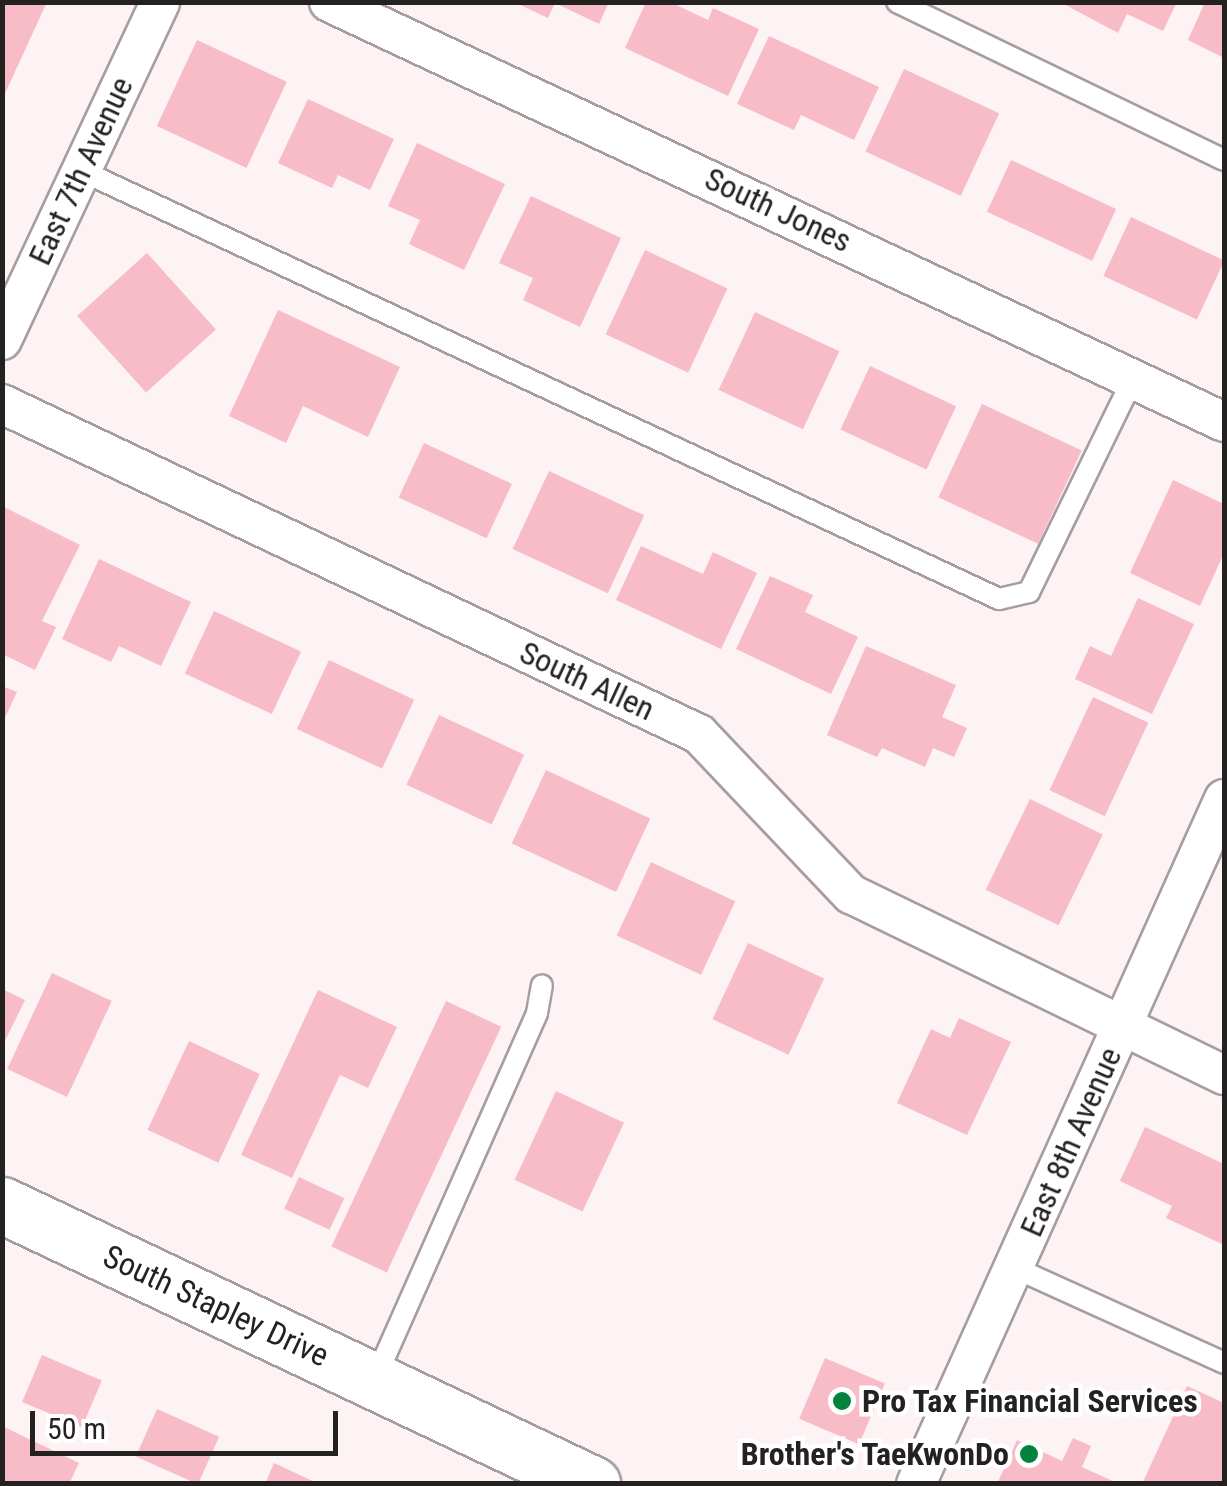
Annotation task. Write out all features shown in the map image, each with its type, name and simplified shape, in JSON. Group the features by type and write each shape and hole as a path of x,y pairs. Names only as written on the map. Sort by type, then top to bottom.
{"main road":[{"name":"South Stapley Drive","path":"2,1205 592,1484"}],"street":[{"name":"East 7th Avenue","path":"2,340 160,2"},
{"name":"South Jones","path":"329,2 1134,376 1224,422"},
{"name":"South Allen","path":"2,404 699,734 852,894 1224,1075"},
{"name":"East 8th Avenue","path":"916,1484 1224,799"}],"lane":[{"path":"897,2 1224,160"},
{"path":"82,171 1000,599 1029,592 1134,376"},
{"path":"374,1381 537,1013 542,985"},
{"path":"1015,1268 1224,1363"}],"building":[{"path":"2,2 47,2 2,100"},
{"path":"514,2 609,2 599,24 555,3 548,18"},
{"path":"646,2 670,2 708,20 713,8 759,29 728,96 625,48"},
{"path":"1060,2 1177,2 1163,31 1127,14 1118,33"},
{"path":"1205,2 1224,2 1224,58 1188,40"},
{"path":"769,36 879,87 854,140 801,115 794,130 737,104"},
{"path":"197,40 287,82 247,168 157,126"},
{"path":"904,69 999,113 961,196 866,151"},
{"path":"308,99 394,139 370,190 338,175 332,188 278,163"},
{"path":"417,143 505,184 464,270 409,244 420,220 388,206"},
{"path":"1011,160 1116,209 1092,261 987,212"},
{"path":"531,196 621,238 580,327 523,300 533,278 499,263"},
{"path":"1131,217 1224,260 1197,319 1104,276"},
{"path":"645,250 727,288 688,373 606,334"},
{"path":"147,253 216,330 146,392 77,316"},
{"path":"278,310 400,367 368,437 303,406 286,443 229,416"},
{"path":"755,312 839,351 803,429 719,390"},
{"path":"870,366 956,406 927,470 840,429"},
{"path":"982,404 1082,450 1038,544 938,497"},
{"path":"424,443 512,484 487,538 399,497"},
{"path":"549,471 644,515 608,593 513,549"},
{"path":"1173,480 1224,504 1224,553 1200,606 1130,573"},
{"path":"2,506 80,545 42,621 56,627 35,670 2,654"},
{"path":"641,546 703,574 713,552 757,573 721,649 616,600"},
{"path":"99,559 191,602 161,666 119,646 111,662 62,639"},
{"path":"770,576 813,595 805,612 858,637 831,694 736,649"},
{"path":"1138,598 1194,624 1152,714 1075,679 1090,646 1111,656"},
{"path":"214,611 301,652 272,714 185,674"},
{"path":"866,646 956,685 942,717 967,728 954,757 933,748 925,767 882,748 877,757 827,735"},
{"path":"329,660 414,700 382,769 297,729"},
{"path":"2,686 17,692 2,724"},
{"path":"1093,697 1148,723 1105,816 1049,790"},
{"path":"439,715 524,755 492,825 406,785"},
{"path":"546,770 650,819 616,892 512,843"},
{"path":"1030,799 1103,835 1059,925 986,890"},
{"path":"651,862 735,901 701,975 617,935"},
{"path":"748,943 824,978 789,1055 713,1019"},
{"path":"52,973 112,1001 67,1097 7,1069"},
{"path":"2,989 25,1000 2,1047"},
{"path":"318,990 397,1027 368,1088 340,1075 292,1178 241,1155"},
{"path":"446,1001 501,1027 387,1272 331,1247"},
{"path":"959,1018 1011,1042 967,1135 897,1103 931,1029 950,1038"},
{"path":"189,1041 260,1074 218,1163 148,1130"},
{"path":"556,1091 624,1123 583,1212 515,1180"},
{"path":"1145,1127 1224,1164 1224,1245 1166,1218 1172,1206 1120,1181"},
{"path":"299,1177 344,1198 330,1230 284,1209"},
{"path":"42,1355 102,1380 82,1427 22,1402"},
{"name":"Pro Tax Financial Services","path":"825,1358 885,1383 859,1444 799,1419"},
{"path":"1187,1386 1224,1403 1224,1484 1142,1484"},
{"path":"157,1409 219,1437 198,1484 136,1457"},
{"path":"2,1426 79,1463 69,1484 2,1484"},
{"name":"Brother's TaeKwonDo","path":"1073,1438 1091,1446 1082,1467 1119,1484 997,1484 1017,1440 1062,1461"},
{"path":"274,1463 319,1484 265,1484"}],"place":[{"name":"Pro Tax Financial Services","path":"842,1401"},
{"name":"Brother's TaeKwonDo","path":"1029,1454"}]}
